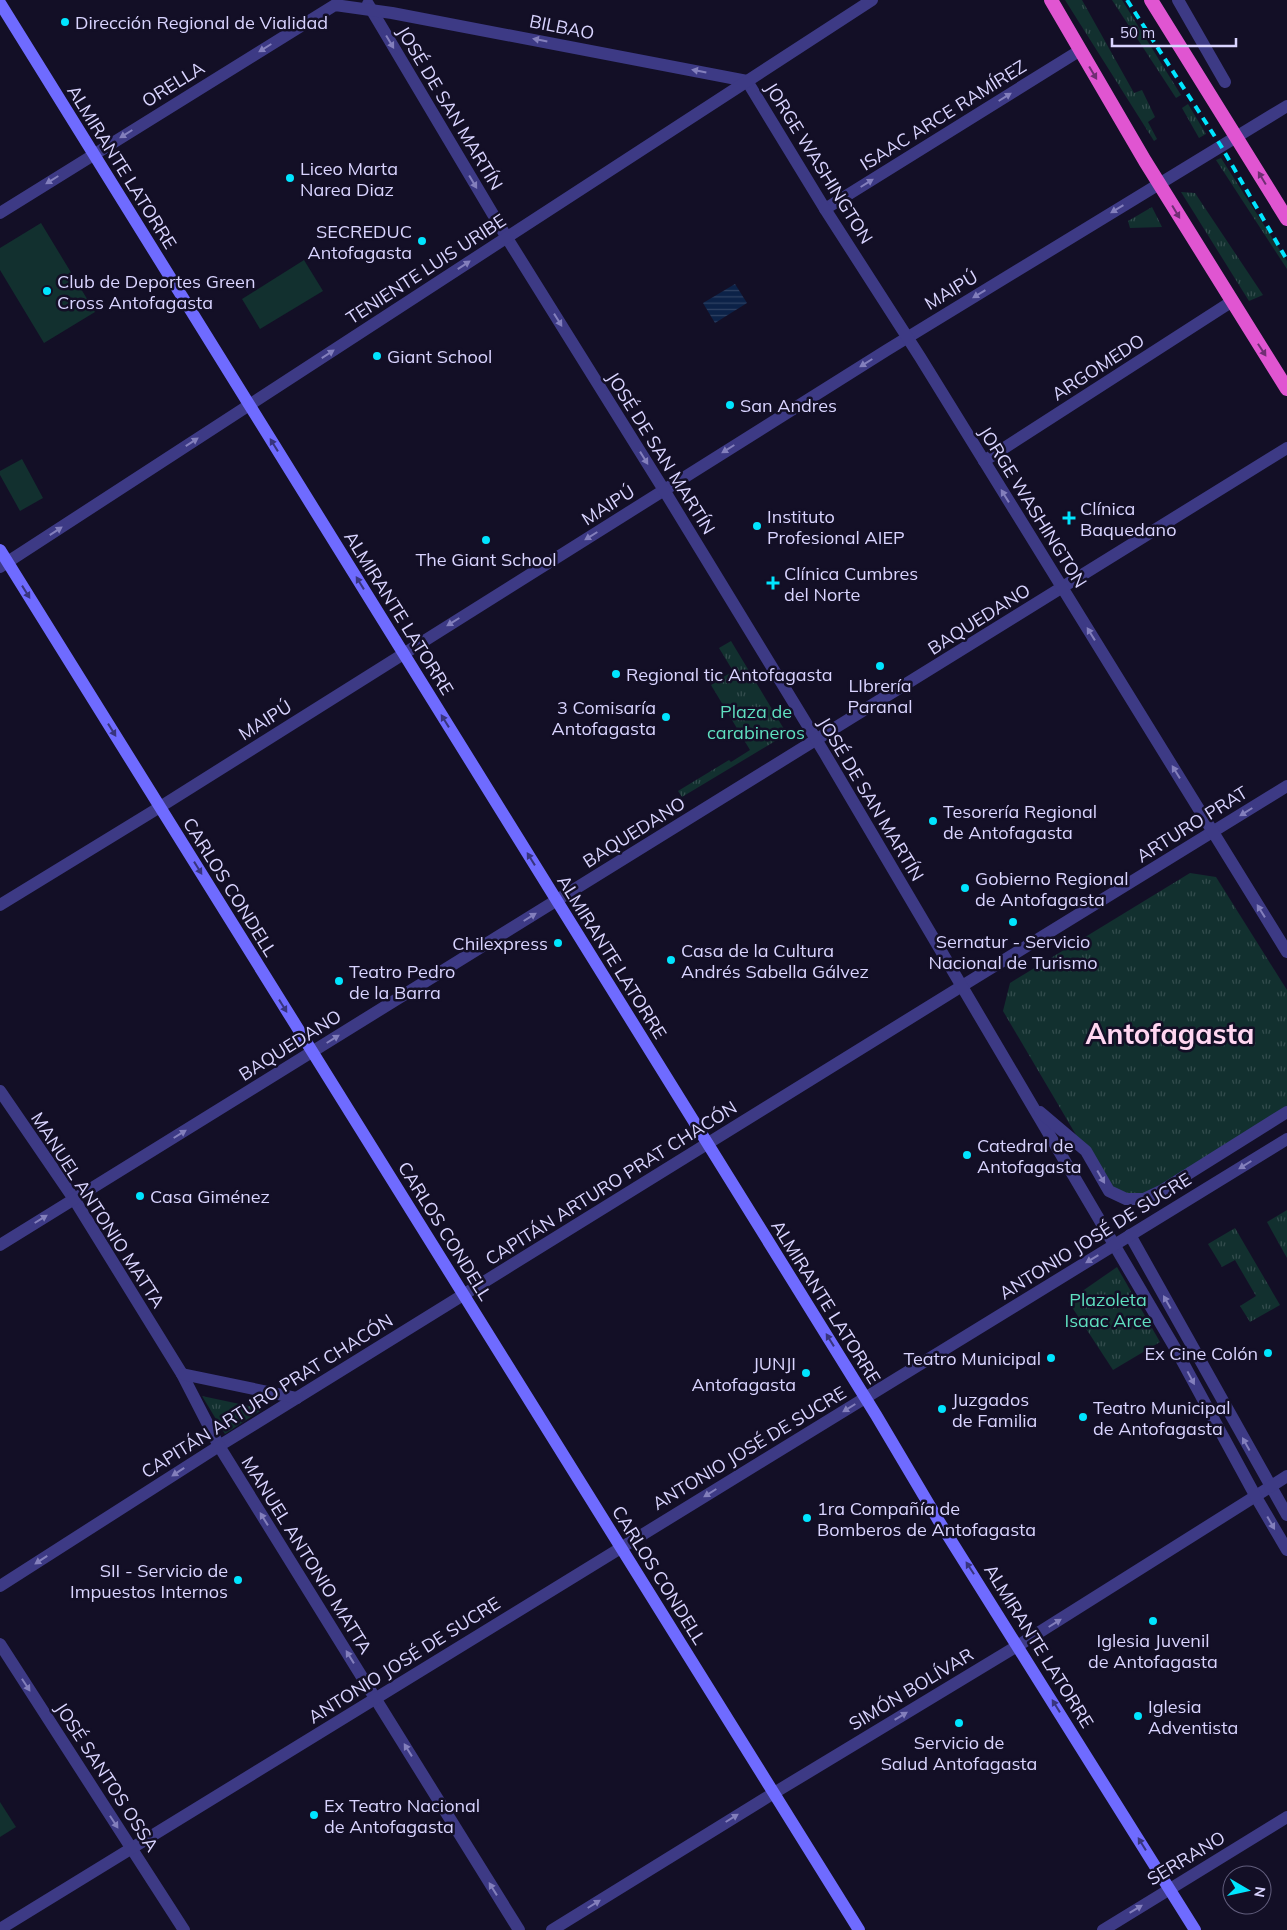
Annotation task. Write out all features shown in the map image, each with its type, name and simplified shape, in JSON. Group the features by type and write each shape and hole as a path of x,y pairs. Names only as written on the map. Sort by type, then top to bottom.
{"highway":[{"path":"1051,0 1159,184 1287,389"},
{"path":"1151,0 1287,219"}],"main road":[{"name":"ALMIRANTE LATORRE","path":"0,3 865,1398 940,1523 1019,1645 1195,1930"},
{"name":"CARLOS CONDELL","path":"0,550 4,564 160,807 859,1930"}],"street":[{"name":"TENIENTE LUIS URIBE","path":"4,564 872,0"},
{"path":"1178,0 1225,82"},
{"name":"BILBAO","path":"368,4 747,81"},
{"name":"ORELLA","path":"0,213 335,5 368,4"},
{"name":"JOSÉ DE SAN MARTÍN","path":"368,4 507,238 664,490 816,740 1175,1348 1287,1550"},
{"name":"ISAAC ARCE RAMÍREZ","path":"825,209 1079,50"},
{"name":"JORGE WASHINGTON","path":"747,81 1287,952"},
{"name":"MAIPÚ","path":"0,905 160,807 907,337 1287,106"},
{"name":"ARGOMEDO","path":"984,461 1231,302"},
{"name":"BAQUEDANO","path":"0,1245 1287,448"},
{"name":"ARTURO PRAT","path":"962,986 1287,786"},
{"name":"CAPITÁN ARTURO PRAT CHACÓN","path":"0,1586 219,1446 962,986"},
{"name":"MANUEL ANTONIO MATTA","path":"0,1091 74,1199 182,1374 219,1446 519,1930"},
{"path":"1032,1105 1086,1151 1109,1190 1126,1199 1144,1199 1161,1191 1287,1112"},
{"name":"ANTONIO JOSÉ DE SUCRE","path":"0,1929 1287,1139"},
{"path":"1130,1235 1287,1515"},
{"path":"182,1374 297,1398"},
{"name":"SIMÓN BOLÍVAR","path":"552,1930 1019,1645 1287,1476"},
{"name":"JOSÉ SANTOS OSSA","path":"0,1644 184,1930"},
{"name":"SERRANO","path":"1103,1930 1287,1817"}],"green space":[{"path":"1065,0 1082,0 1134,93 1142,90 1155,117 1148,122 1157,139 1154,141"},
{"path":"1112,0 1122,0 1181,95 1176,98"},
{"path":"1188,104 1206,134 1199,138 1182,108"},
{"path":"1221,158 1287,261 1287,269 1216,160"},
{"path":"1181,192 1195,193 1263,295 1249,301"},
{"path":"1152,207 1162,227 1130,228 1128,221"},
{"name":"Club de Deportes Green Cross Antofagasta","path":"41,223 95,312 44,343 0,270 0,248"},
{"path":"304,260 323,291 260,329 242,299"},
{"path":"22,459 43,498 20,511 0,475 0,471"},
{"name":"Plaza de carabineros","path":"731,641 787,734 682,797 678,791 729,760 731,762 750,750 711,685 733,671 719,648"},
{"path":"1190,873 1216,877 1287,990 1287,1112 1144,1199 1109,1191 1003,1011 1010,983"},
{"path":"1287,1210 1287,1258 1267,1222"},
{"path":"1235,1228 1280,1305 1250,1322 1240,1306 1256,1296 1235,1260 1222,1267 1208,1244"},
{"name":"Plazoleta Isaac Arce","path":"1117,1267 1160,1342 1113,1370 1068,1301"},
{"path":"202,1396 263,1409 225,1434"},
{"path":"0,1802 16,1827 0,1837"}],"water":[{"path":"735,284 747,303 715,323 703,303"}],"railway":[{"path":"1127,0 1221,146 1287,260"}],"place":[{"name":"Dirección Regional de Vialidad","path":"65,22"},
{"name":"Liceo Marta Narea Diaz","path":"290,178"},
{"name":"SECREDUC Antofagasta","path":"422,241"},
{"name":"Club de Deportes Green Cross Antofagasta","path":"47,291"},
{"name":"Giant School","path":"377,356"},
{"name":"San Andres","path":"730,405"},
{"name":"Clínica Baquedano","path":"1069,518"},
{"name":"Instituto Profesional AIEP","path":"757,526"},
{"name":"The Giant School","path":"486,540"},
{"name":"Clínica Cumbres del Norte","path":"773,583"},
{"name":"LIbrería Paranal","path":"880,666"},
{"name":"Regional tic Antofagasta","path":"616,674"},
{"name":"3 Comisaría Antofagasta","path":"666,717"},
{"name":"Tesorería Regional de Antofagasta","path":"933,821"},
{"name":"Gobierno Regional de Antofagasta","path":"965,888"},
{"name":"Sernatur - Servicio Nacional de Turismo","path":"1013,922"},
{"name":"Chilexpress","path":"558,943"},
{"name":"Casa de la Cultura Andrés Sabella Gálvez","path":"671,960"},
{"name":"Teatro Pedro de la Barra","path":"339,981"},
{"name":"Catedral de Antofagasta","path":"967,1155"},
{"name":"Casa Giménez","path":"140,1196"},
{"name":"Ex Cine Colón","path":"1268,1353"},
{"name":"Teatro Municipal","path":"1051,1358"},
{"name":"JUNJI Antofagasta","path":"806,1373"},
{"name":"Juzgados de Familia","path":"942,1409"},
{"name":"Teatro Municipal de Antofagasta","path":"1083,1417"},
{"name":"1ra Compañía de Bomberos de Antofagasta","path":"807,1518"},
{"name":"SII - Servicio de Impuestos Internos","path":"238,1580"},
{"name":"Iglesia Juvenil de Antofagasta","path":"1153,1621"},
{"name":"Iglesia Adventista","path":"1138,1716"},
{"name":"Servicio de Salud Antofagasta","path":"959,1723"},
{"name":"Ex Teatro Nacional de Antofagasta","path":"314,1815"}],"district":[{"name":"Antofagasta","path":"1170,1033"}]}
